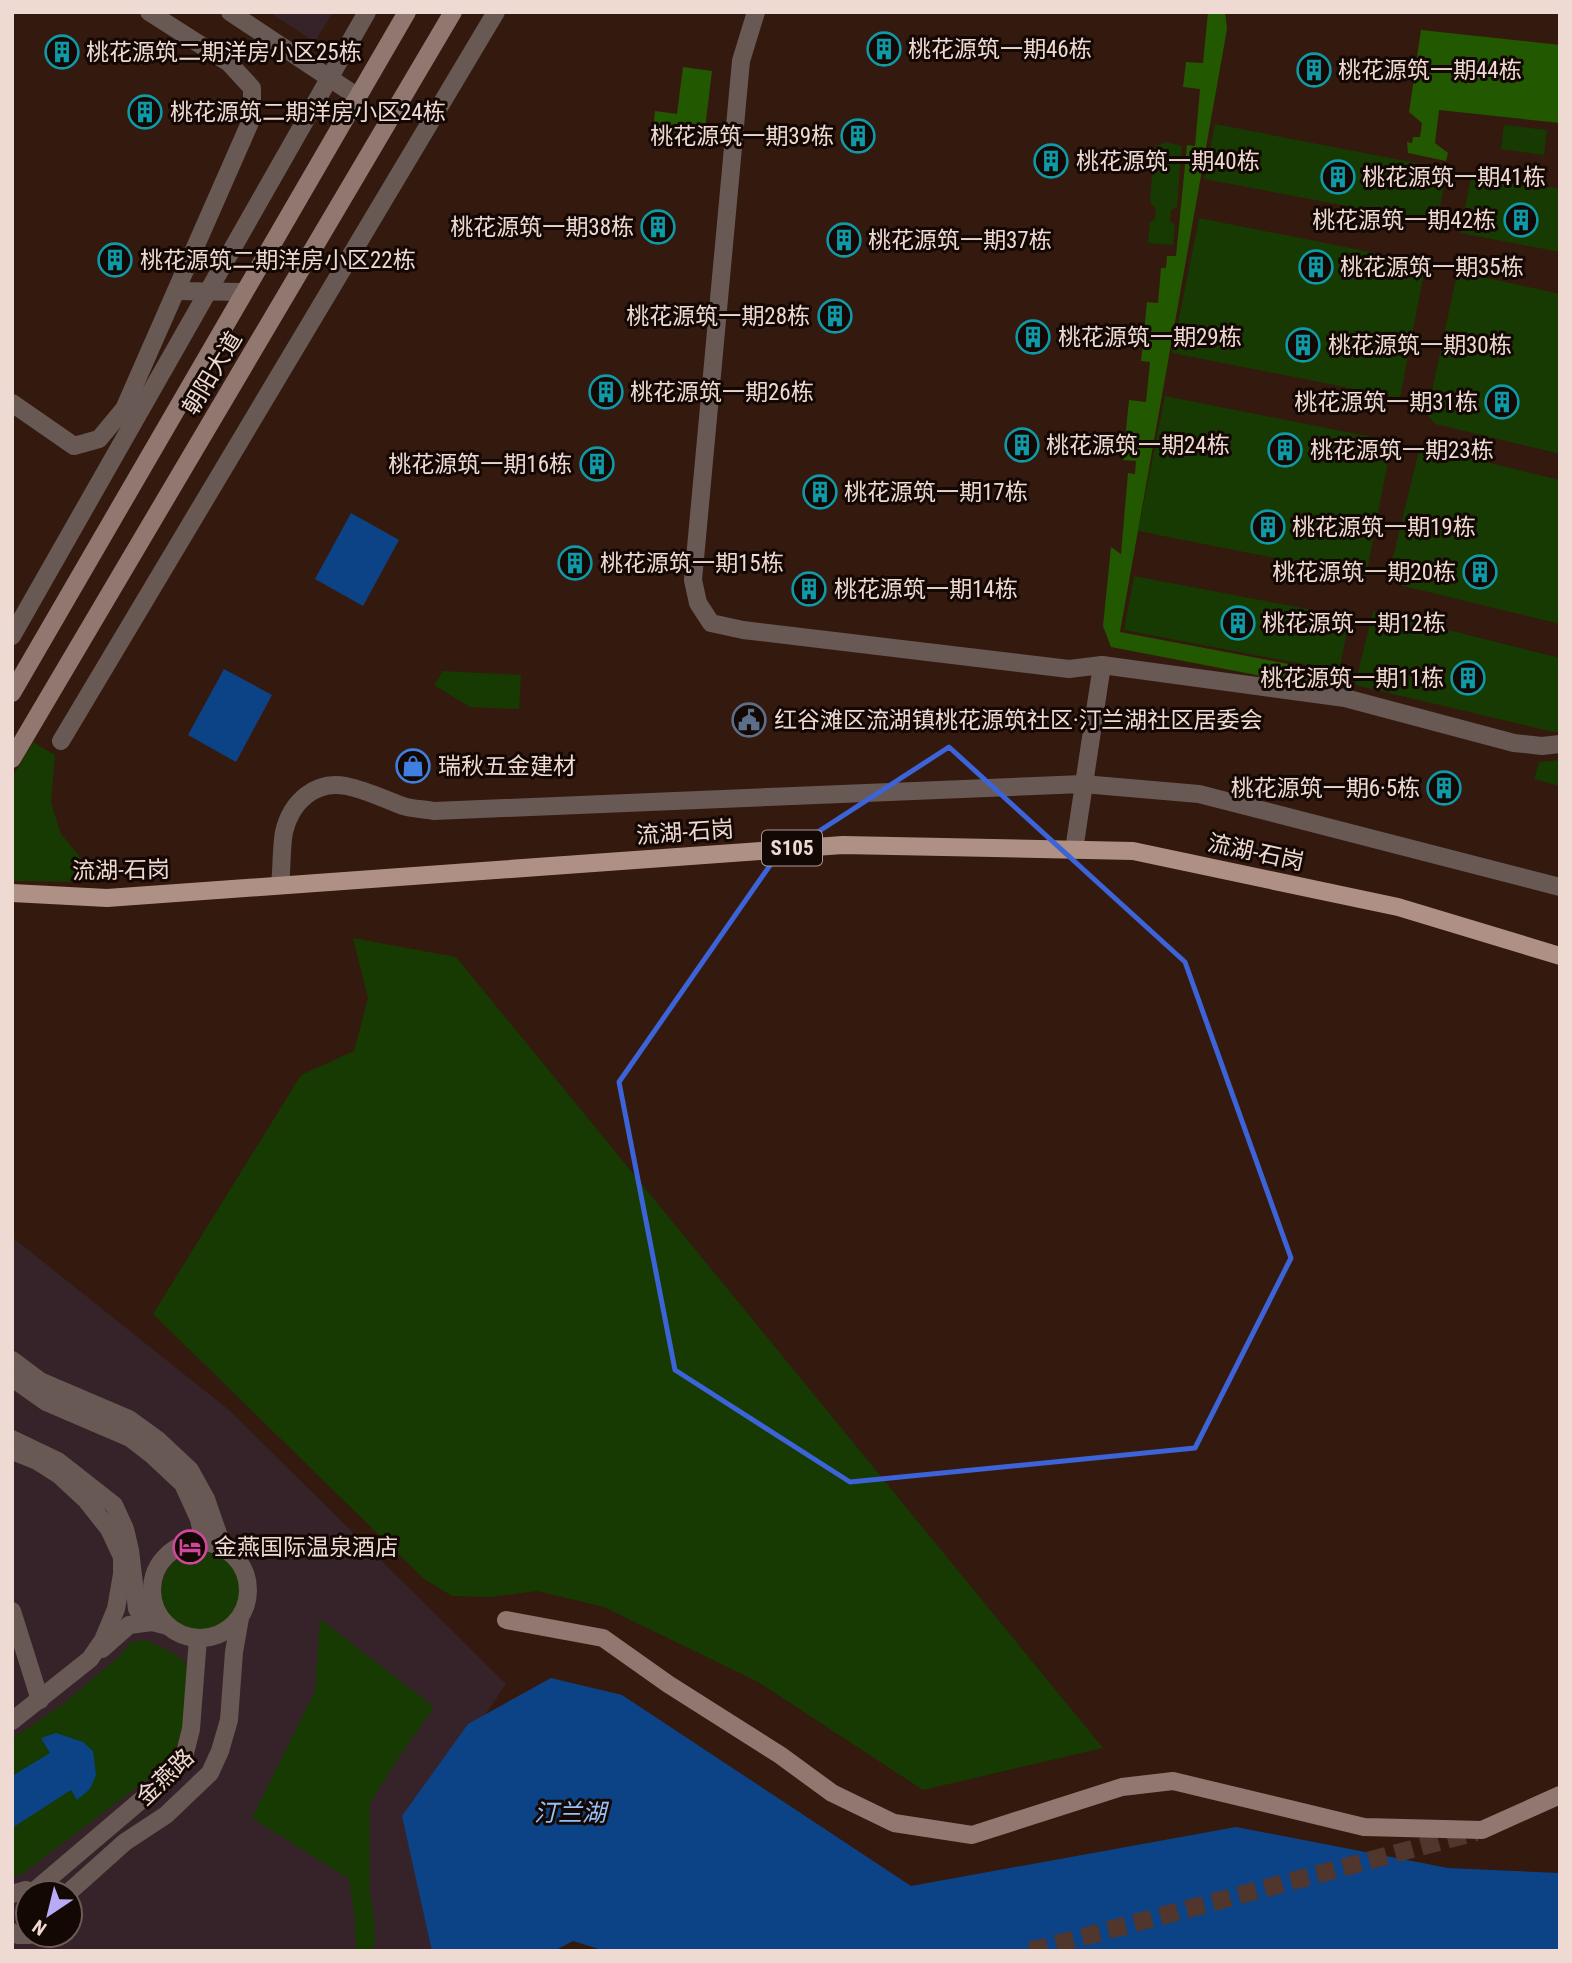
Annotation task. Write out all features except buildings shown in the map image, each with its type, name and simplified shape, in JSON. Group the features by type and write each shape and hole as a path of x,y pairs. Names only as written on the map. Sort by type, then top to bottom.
{"main road":[{"name":"朝阳大道","path":"12,693 407,12"},
{"name":"朝阳大道","path":"12,759 453,12"},
{"name":"流湖-石岗","path":"12,893 107,898 843,845 1133,851 1398,907 1560,956"},
{"path":"506,1619 603,1638 668,1684 780,1755 832,1793 894,1823 972,1835 1122,1787 1173,1782 1364,1827 1482,1830 1560,1795"}],"street":[{"path":"12,403 74,446 99,439 124,409 252,118 252,89 229,63 149,12"},
{"path":"230,12 358,97"},
{"path":"12,636 367,12"},
{"path":"61,741 496,12"},
{"path":"756,12 741,68 693,580 698,603 711,624 1069,669 1102,665 1345,698 1514,743 1542,746 1560,744"},
{"path":"176,291 244,292"},
{"path":"1074,850 1102,665"},
{"path":"280,886 284,831 294,806 307,793 326,786 344,786 374,794 405,807 434,811 1083,784 1199,794 1560,887"},
{"name":"金燕路","path":"12,1360 40,1381 129,1419 158,1440 190,1470 206,1499 223,1548 236,1558 245,1572 249,1587 247,1604 240,1618 232,1664 229,1720 210,1773 166,1815 125,1842 84,1879"},
{"path":"12,1378 46,1402 130,1438 152,1455 183,1484 199,1519 204,1543"},
{"path":"12,1439 58,1461 114,1505 125,1529 130,1550 137,1609 182,1635 198,1638 214,1637 229,1630 240,1618"},
{"path":"12,1451 37,1461 59,1475 86,1500 109,1529 122,1557 116,1609 103,1640 90,1659"},
{"path":"161,1624 153,1600 153,1584 157,1569 166,1556 178,1547 193,1542 223,1548"},
{"path":"12,1611 40,1700"},
{"path":"12,1721 129,1625 161,1624"},
{"name":"金燕路","path":"49,1879 166,1779 184,1757 191,1729 198,1638"}],"highlighted area":[{"path":"949,747 1185,962 1291,1258 1195,1448 850,1482 675,1370 619,1082 773,861"}],"shaded area":[{"path":"269,12 333,12 315,42"},
{"name":"金燕国际温泉酒店","path":"12,1237 229,1410 506,1684 408,1827 465,1951 12,1951"}],"green space":[{"path":"1208,12 1225,12 1227,29 1120,632 1342,674 1339,691 1111,647 1103,626 1111,547 1121,554 1128,473 1135,474 1136,461 1123,460 1129,400 1146,402 1150,362 1141,361 1147,302 1158,303 1161,268 1166,268 1167,256 1176,256 1187,145 1195,146 1200,89 1183,87 1186,62 1203,63"},
{"path":"1421,30 1560,45 1560,123 1439,110 1435,143 1448,153 1446,161 1408,153 1407,142 1412,143 1413,137 1420,137 1422,123 1409,112"},
{"path":"683,67 712,71 704,137 653,130 655,111 677,114"},
{"path":"1215,124 1447,169 1437,223 1204,179"},
{"path":"1504,125 1547,130 1544,155 1501,149"},
{"path":"1165,142 1182,146 1177,207 1171,210 1170,221 1175,225 1173,245 1148,243 1150,222 1155,219 1156,209 1150,202 1154,148"},
{"path":"1472,172 1560,189 1560,252 1460,233"},
{"path":"1199,218 1426,263 1400,398 1172,353"},
{"path":"1465,273 1560,294 1560,454 1435,424 1427,414 1456,278"},
{"path":"1165,396 1392,441 1366,576 1138,531"},
{"path":"1420,446 1560,480 1560,624 1387,582"},
{"name":"桃花源筑一期12栋","path":"1134,576 1350,617 1339,671 1124,630"},
{"path":"1373,611 1560,658 1560,732 1355,685"},
{"path":"443,671 521,675 519,709 470,707 434,685"},
{"path":"33,742 55,755 51,803 61,834 93,873 82,882 12,881 12,778"},
{"path":"1560,760 1560,786 1534,779 1539,762"},
{"path":"353,938 456,957 1103,1748 923,1790 758,1682 604,1607 537,1591 490,1597 452,1596 424,1579 153,1314 301,1075 354,1051 368,998"},
{"path":"201,1552 216,1555 229,1564 238,1577 241,1592 238,1607 229,1620 216,1629 201,1632 186,1629 173,1620 164,1607 161,1592 164,1577 173,1564 186,1555"},
{"path":"320,1619 434,1707 370,1803 370,1890 375,1931 374,1951 356,1951 349,1879 252,1818 315,1691"},
{"path":"145,1640 179,1658 187,1665 189,1672 187,1707 175,1750 153,1775 22,1874 12,1877 12,1739 62,1705 122,1654 129,1643"}],"water":[{"path":"351,513 399,540 363,606 315,579"},
{"path":"224,669 272,695 236,762 188,735"},
{"name":"汀兰湖","path":"551,1678 622,1695 911,1886 1236,1827 1448,1868 1560,1873 1560,1951 605,1951 573,1941 554,1951 432,1951 402,1816 468,1724"},
{"path":"56,1733 83,1742 93,1751 96,1775 90,1789 77,1800 71,1790 12,1828 12,1776 50,1753 41,1738"}],"tunnel":[{"path":"1030,1951 1476,1832"}],"place":[{"name":"桃花源筑一期46栋","path":"884,49"},
{"name":"桃花源筑二期洋房小区25栋","path":"62,52"},
{"name":"桃花源筑一期44栋","path":"1314,70"},
{"name":"桃花源筑二期洋房小区24栋","path":"145,112"},
{"name":"桃花源筑一期39栋","path":"858,136"},
{"name":"桃花源筑一期40栋","path":"1051,161"},
{"name":"桃花源筑一期41栋","path":"1338,177"},
{"name":"桃花源筑一期42栋","path":"1521,220"},
{"name":"桃花源筑一期38栋","path":"658,227"},
{"name":"桃花源筑一期37栋","path":"844,240"},
{"name":"桃花源筑二期洋房小区22栋","path":"115,260"},
{"name":"桃花源筑一期35栋","path":"1316,267"},
{"name":"桃花源筑一期28栋","path":"835,316"},
{"name":"桃花源筑一期29栋","path":"1033,337"},
{"name":"桃花源筑一期30栋","path":"1303,345"},
{"name":"桃花源筑一期26栋","path":"606,392"},
{"name":"桃花源筑一期31栋","path":"1502,402"},
{"name":"桃花源筑一期24栋","path":"1022,445"},
{"name":"桃花源筑一期23栋","path":"1285,450"},
{"name":"桃花源筑一期16栋","path":"597,464"},
{"name":"桃花源筑一期17栋","path":"820,492"},
{"name":"桃花源筑一期19栋","path":"1268,527"},
{"name":"桃花源筑一期15栋","path":"575,563"},
{"name":"桃花源筑一期20栋","path":"1480,572"},
{"name":"桃花源筑一期14栋","path":"809,589"},
{"name":"桃花源筑一期12栋","path":"1238,623"},
{"name":"桃花源筑一期11栋","path":"1468,678"},
{"name":"红谷滩区流湖镇桃花源筑社区·汀兰湖社区居委会","path":"749,720"},
{"name":"瑞秋五金建材","path":"413,766"},
{"name":"桃花源筑一期6·5栋","path":"1444,788"},
{"name":"金燕国际温泉酒店","path":"190,1547"}]}
